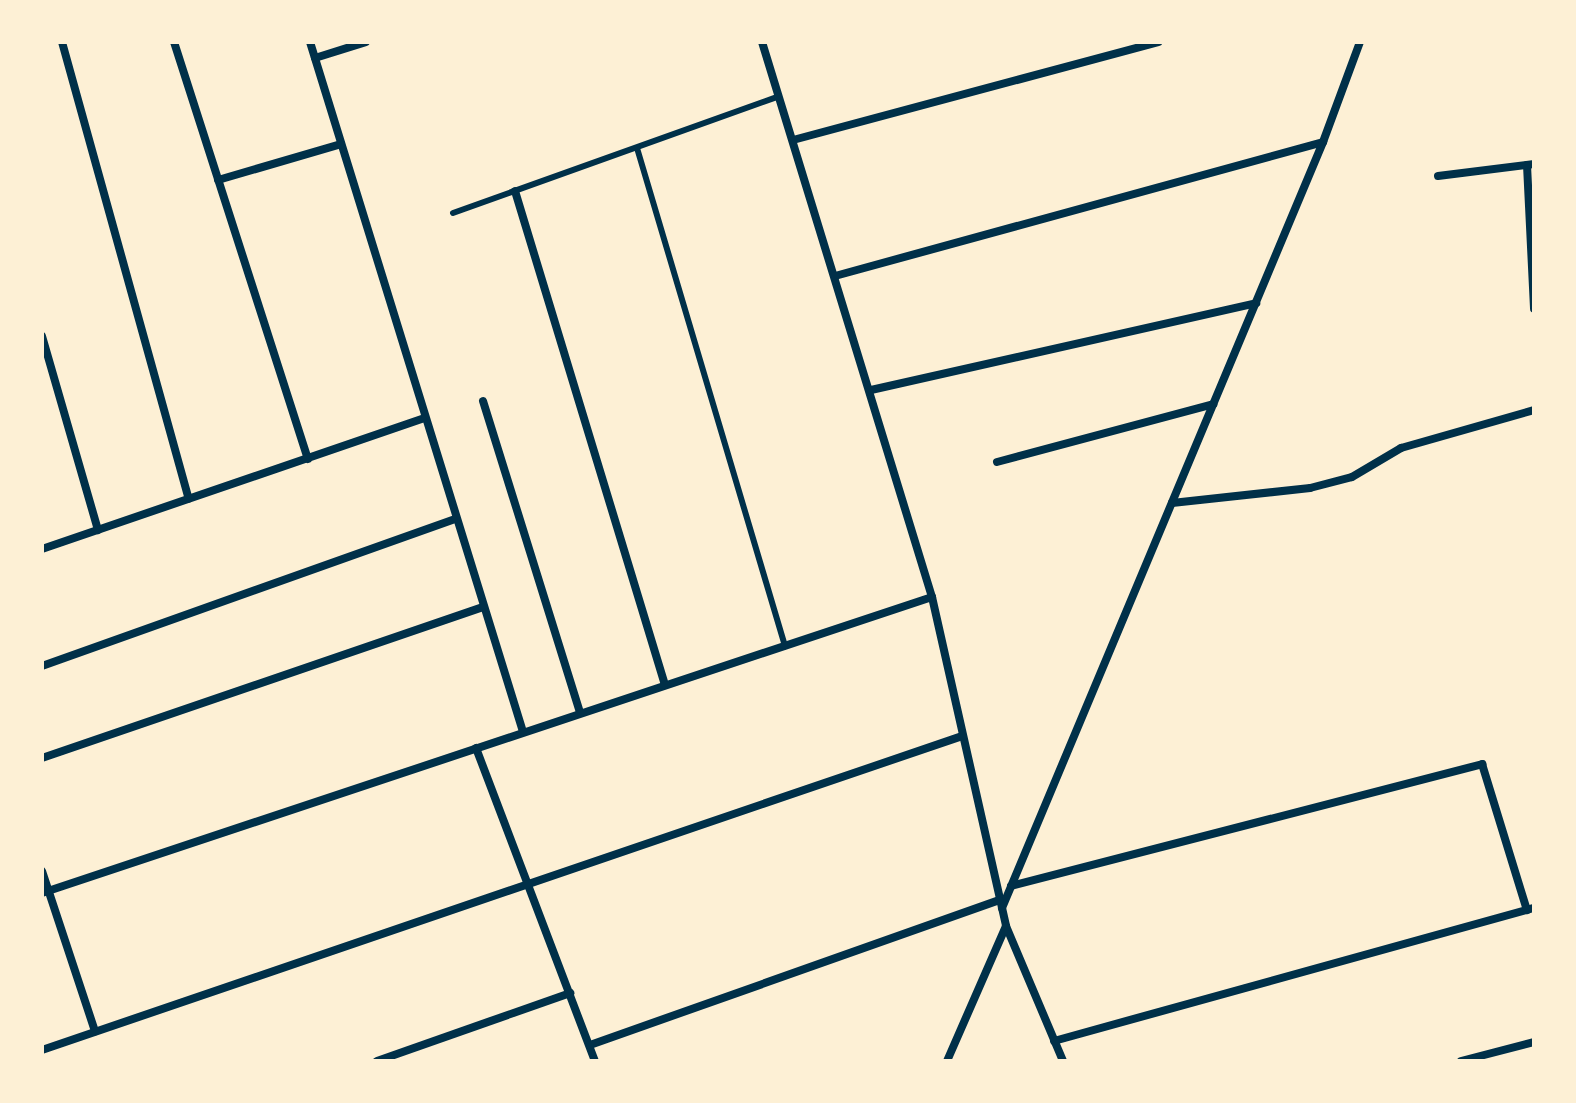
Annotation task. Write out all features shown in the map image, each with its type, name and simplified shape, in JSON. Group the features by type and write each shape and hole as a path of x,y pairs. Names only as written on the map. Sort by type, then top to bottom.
{"street":[{"path":"62,42 189,499"},
{"path":"174,42 308,459"},
{"path":"310,42 422,419 523,732"},
{"path":"315,58 366,42"},
{"path":"762,42 932,597 1006,926 1063,1061"},
{"path":"793,140 1158,42"},
{"path":"590,1045 1001,904 1256,303 1323,142 1360,42"},
{"path":"835,276 1323,142"},
{"path":"218,180 341,144"},
{"path":"1438,176 1530,165 1534,309"},
{"path":"515,191 665,685"},
{"path":"871,390 1256,303"},
{"path":"42,336 98,530"},
{"path":"483,401 580,713"},
{"path":"997,462 1213,404"},
{"path":"1172,503 1310,488 1352,477 1401,448 1534,410"},
{"path":"42,549 422,419"},
{"path":"42,666 454,519"},
{"path":"45,892 932,597"},
{"path":"42,758 482,607"},
{"path":"42,1050 527,881 962,736"},
{"path":"476,748 595,1061"},
{"path":"1011,886 1482,764 1531,909 1054,1041"},
{"path":"42,871 45,892 95,1031"},
{"path":"947,1061 1006,926"},
{"path":"377,1061 570,993"},
{"path":"1461,1061 1534,1042"}],"lane":[{"path":"453,213 779,96"},
{"path":"637,148 785,646"}]}
